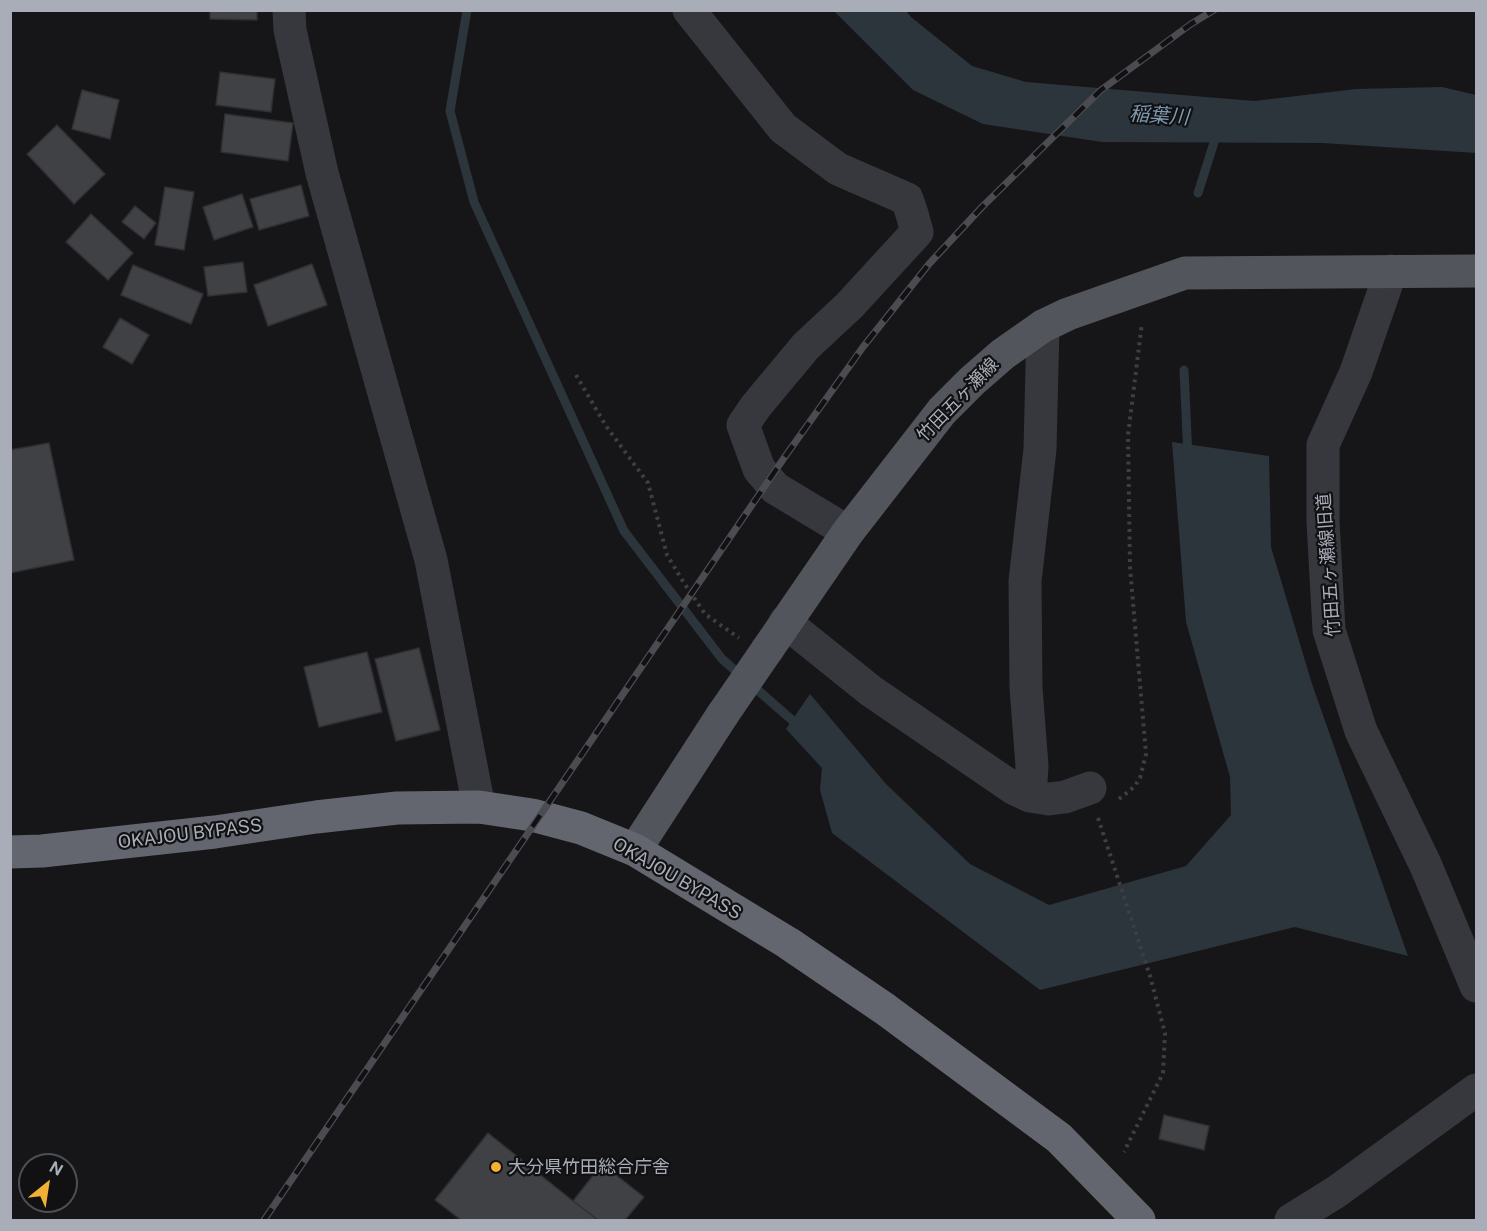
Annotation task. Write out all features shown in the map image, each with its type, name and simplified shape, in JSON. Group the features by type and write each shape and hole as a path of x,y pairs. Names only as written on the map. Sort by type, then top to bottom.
{"highway":[{"name":"OKAJOU BYPASS","path":"10,852 42,851 215,832 397,808 479,807 532,815 581,828 634,850 788,943 894,1016 1059,1138 1139,1221"}],"main road":[{"name":"竹田五ヶ瀬線","path":"634,850 723,714 757,647 785,622 848,532 942,411 1003,354 1043,326 1068,314 1185,273 1476,271"}],"street":[{"path":"289,10 290,30 322,173 432,560 479,807"},
{"path":"689,10 783,128 838,169 907,200 918,232 849,306 806,346 743,425 759,469 775,488 848,532"},
{"name":"竹田五ヶ瀬線旧道","path":"1391,271 1356,372 1323,445 1323,522 1329,630 1361,731 1426,866 1476,986"},
{"path":"1030,796 1032,766 1026,688 1025,580 1040,449 1043,326"},
{"path":"785,622 871,691 1013,788 1030,796 1049,799 1065,797 1099,801"},
{"path":"1291,1221 1336,1192 1476,1090"}],"path":[{"path":"1124,1152 1162,1073 1165,1033 1112,854 1099,801 1134,787 1140,778 1146,754 1130,567 1128,435 1142,315"},
{"path":"576,375 606,426 648,483 667,555 684,584 705,614 757,647"}],"water":[{"name":"稲葉川","path":"834,11 906,11 972,66 1026,82 1254,101 1356,89 1442,87 1476,95 1476,153 1323,143 1102,142 983,124 913,90"},
{"path":"1172,442 1269,456 1271,547 1312,684 1408,956 1295,927 1040,990 832,833 820,790 822,768 786,729 810,694 886,784 970,864 1049,905 1186,866 1231,815 1230,777 1186,622"}],"building":[{"path":"210,10 257,10 257,20 210,19"},
{"path":"220,72 275,79 271,112 216,105"},
{"path":"82,90 119,100 110,139 72,129"},
{"path":"225,114 293,123 288,161 221,152"},
{"path":"57,125 105,174 74,204 27,154"},
{"path":"301,185 309,216 259,230 250,199"},
{"path":"165,187 194,192 184,250 155,245"},
{"path":"242,194 253,227 214,240 203,207"},
{"path":"135,206 156,223 144,239 122,222"},
{"path":"91,214 133,253 108,280 66,242"},
{"path":"243,262 247,292 208,296 204,267"},
{"path":"312,264 327,305 268,326 254,285"},
{"path":"133,265 203,294 191,324 121,295"},
{"path":"120,318 149,335 132,364 103,347"},
{"path":"49,443 74,560 10,573 10,450"},
{"path":"419,648 440,730 396,741 375,659"},
{"path":"367,652 382,712 319,727 304,667"},
{"path":"1164,1115 1209,1126 1204,1150 1159,1139"},
{"name":"大分県竹田総合庁舎","path":"488,1133 598,1220 461,1220 435,1200"},
{"path":"602,1164 644,1197 625,1220 598,1220 573,1201"}],"waterway":[{"path":"467,10 450,111 474,202 624,531 722,659 800,727"},
{"path":"1198,193 1217,133"},
{"path":"1184,370 1188,457"}],"railway":[{"path":"264,1220 784,458 863,347 929,264 982,207 1101,90 1191,24 1214,10"}],"place":[{"name":"大分県竹田総合庁舎","path":"496,1167"}]}
